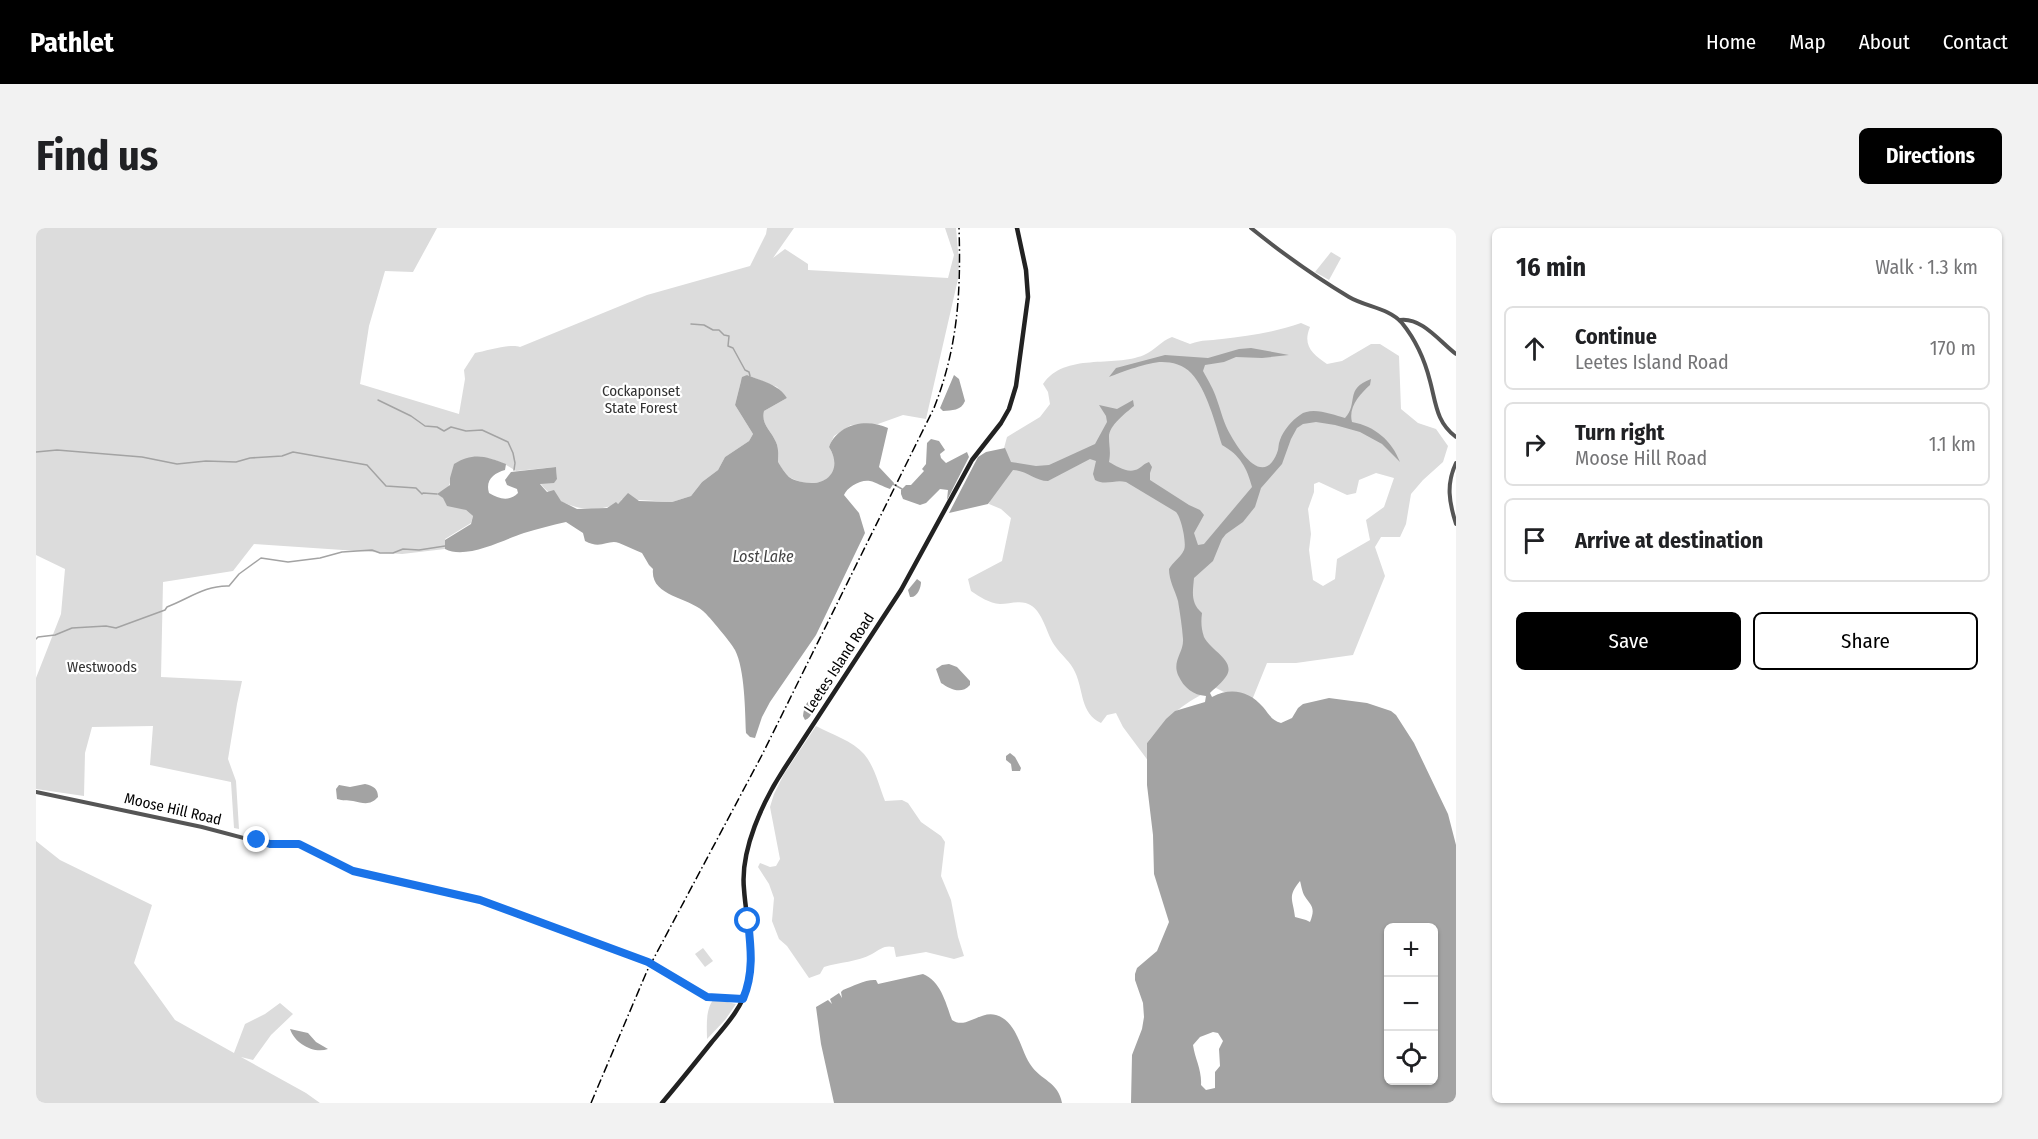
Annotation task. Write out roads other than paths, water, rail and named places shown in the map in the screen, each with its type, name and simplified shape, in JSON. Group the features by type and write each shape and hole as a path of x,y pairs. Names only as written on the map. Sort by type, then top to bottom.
{"main road":[{"name":"Leetes Island Road","path":"662,1103 728,1022 743,999 749,979 751,956 744,888 744,864 768,795 901,590 972,460 1000,423 1011,402 1017,377 1028,297 1026,270 1017,228"}],"street":[{"path":"1251,228 1303,268 1352,298 1386,312 1400,321 1411,336 1425,364 1439,418 1447,430 1456,437"},
{"path":"1400,321 1407,320 1419,324 1456,354"},
{"path":"1456,463 1450,479 1449,494 1456,524"},
{"name":"Moose Hill Road","path":"36,792 202,827 270,844 299,844 353,871 480,900 648,962 707,997 743,999"}],"water":[{"path":"1251,348 1289,355 1262,358 1236,357 1224,362 1205,365 1203,371 1228,430 1239,449 1258,467 1265,467 1271,463 1277,453 1281,437 1300,415 1310,411 1345,418 1358,387 1371,379 1370,385 1353,406 1352,422 1368,427 1382,436 1397,454 1400,462 1382,444 1360,432 1316,422 1303,424 1297,428 1291,439 1282,464 1261,488 1255,507 1243,522 1226,534 1213,561 1194,578 1193,597 1202,613 1204,637 1225,660 1229,670 1210,693 1212,697 1226,692 1246,694 1258,702 1272,718 1281,723 1292,718 1303,704 1329,698 1367,703 1396,715 1414,743 1448,814 1456,845 1456,1103 1131,1103 1132,1055 1144,1017 1143,1003 1135,974 1137,968 1157,951 1169,922 1154,874 1153,835 1147,785 1147,743 1175,711 1205,702 1206,696 1197,694 1186,687 1180,680 1176,665 1183,639 1178,601 1169,569 1184,550 1182,524 1176,512 1126,482 1095,480 1093,474 1096,461 1090,459 1048,481 1013,470 988,504 949,513 978,457 986,452 1005,448 1011,462 1036,466 1049,465 1095,444 1107,422 1099,405 1117,409 1133,400 1134,406 1118,420 1110,433 1109,462 1132,471 1149,462 1152,467 1150,480 1200,510 1204,515 1194,533 1198,545 1204,544 1252,487 1242,463 1234,453 1222,445 1202,388 1188,370 1162,362 1109,377 1116,368 1165,355 1208,358","holes":["1300,881 1304,895 1313,910 1310,922 1295,917 1292,895","1213,1032 1218,1033 1223,1041 1219,1049 1220,1066 1215,1072 1215,1088 1206,1090 1201,1085 1193,1045 1200,1037"]},
{"name":"Lost Lake","path":"747,375 774,386 787,398 764,411 763,416 777,445 778,462 789,477 811,483 826,479 833,469 833,455 829,447 833,439 846,428 871,424 888,428 879,467 894,483 890,489 863,481 851,487 844,495 859,513 865,533 816,635 770,702 755,738 746,733 743,679 735,650 703,611 671,595 657,585 653,569 642,553 615,542 591,544 585,541 583,533 566,522 524,533 474,551 454,552 445,549 445,540 471,524 473,516 466,510 447,506 443,498 437,494 450,485 454,464 467,458 480,456 506,464 505,470 494,475 488,484 489,493 500,498 508,499 518,493 517,489 507,485 505,480 511,472 556,467 557,479 554,483 540,484 547,492 554,490 561,501 577,509 607,508 616,502 618,504 628,493 639,501 672,502 691,496 702,482 718,470 725,457 749,441 753,434 735,405 742,377"},
{"path":"954,375 959,379 965,401 959,408 943,411 940,408"},
{"path":"931,439 939,441 945,450 940,454 946,463 967,452 969,457 947,500 948,490 940,489 926,503 920,505 903,499 901,490 906,485 911,485 924,471 922,469 926,464 927,443"},
{"path":"917,579 921,582 919,590 915,596 910,597 908,590"},
{"path":"949,664 957,667 970,681 967,688 955,690 941,683 936,669"},
{"path":"813,699 811,714 805,720 803,716 805,706"},
{"path":"1010,753 1015,757 1021,768 1020,771 1012,771 1011,764 1006,760 1006,756"},
{"path":"365,784 373,787 377,792 378,797 372,802 337,799 336,789 339,785 350,787"},
{"path":"923,974 939,987 952,1020 963,1023 990,1014 1003,1018 1009,1023 1030,1064 1053,1085 1062,1103 834,1103 821,1044 816,1007 828,1000 832,1004 830,999 839,993 842,998 843,990 864,982 876,980 878,984"},
{"path":"290,1029 308,1033 316,1042 328,1049 317,1050 306,1047 296,1039"}],"waterway":[{"path":"691,324 704,325 729,336 728,346 733,348 750,376"},
{"path":"378,400 411,416 425,426 437,427 444,431 451,427 466,431 482,430 508,442 513,453 514,470"},
{"path":"36,452 57,450 142,457 177,464 206,461 236,462 250,458 282,456 293,452 367,465 386,486 416,488 422,494 437,494"},
{"path":"893,484 902,489"},
{"path":"36,639 72,628 106,626 116,628 165,610 205,590 229,586 239,574 261,558 288,562 320,558 342,552 372,550 380,553 393,553 403,549 419,550 445,546"}],"railway":[{"path":"591,1103 647,971 762,755 934,408 953,341 958,297 959,228"}],"park label":[{"name":"Cockaponset State Forest","path":"641,400"},
{"name":"Westwoods","path":"102,667"}]}
